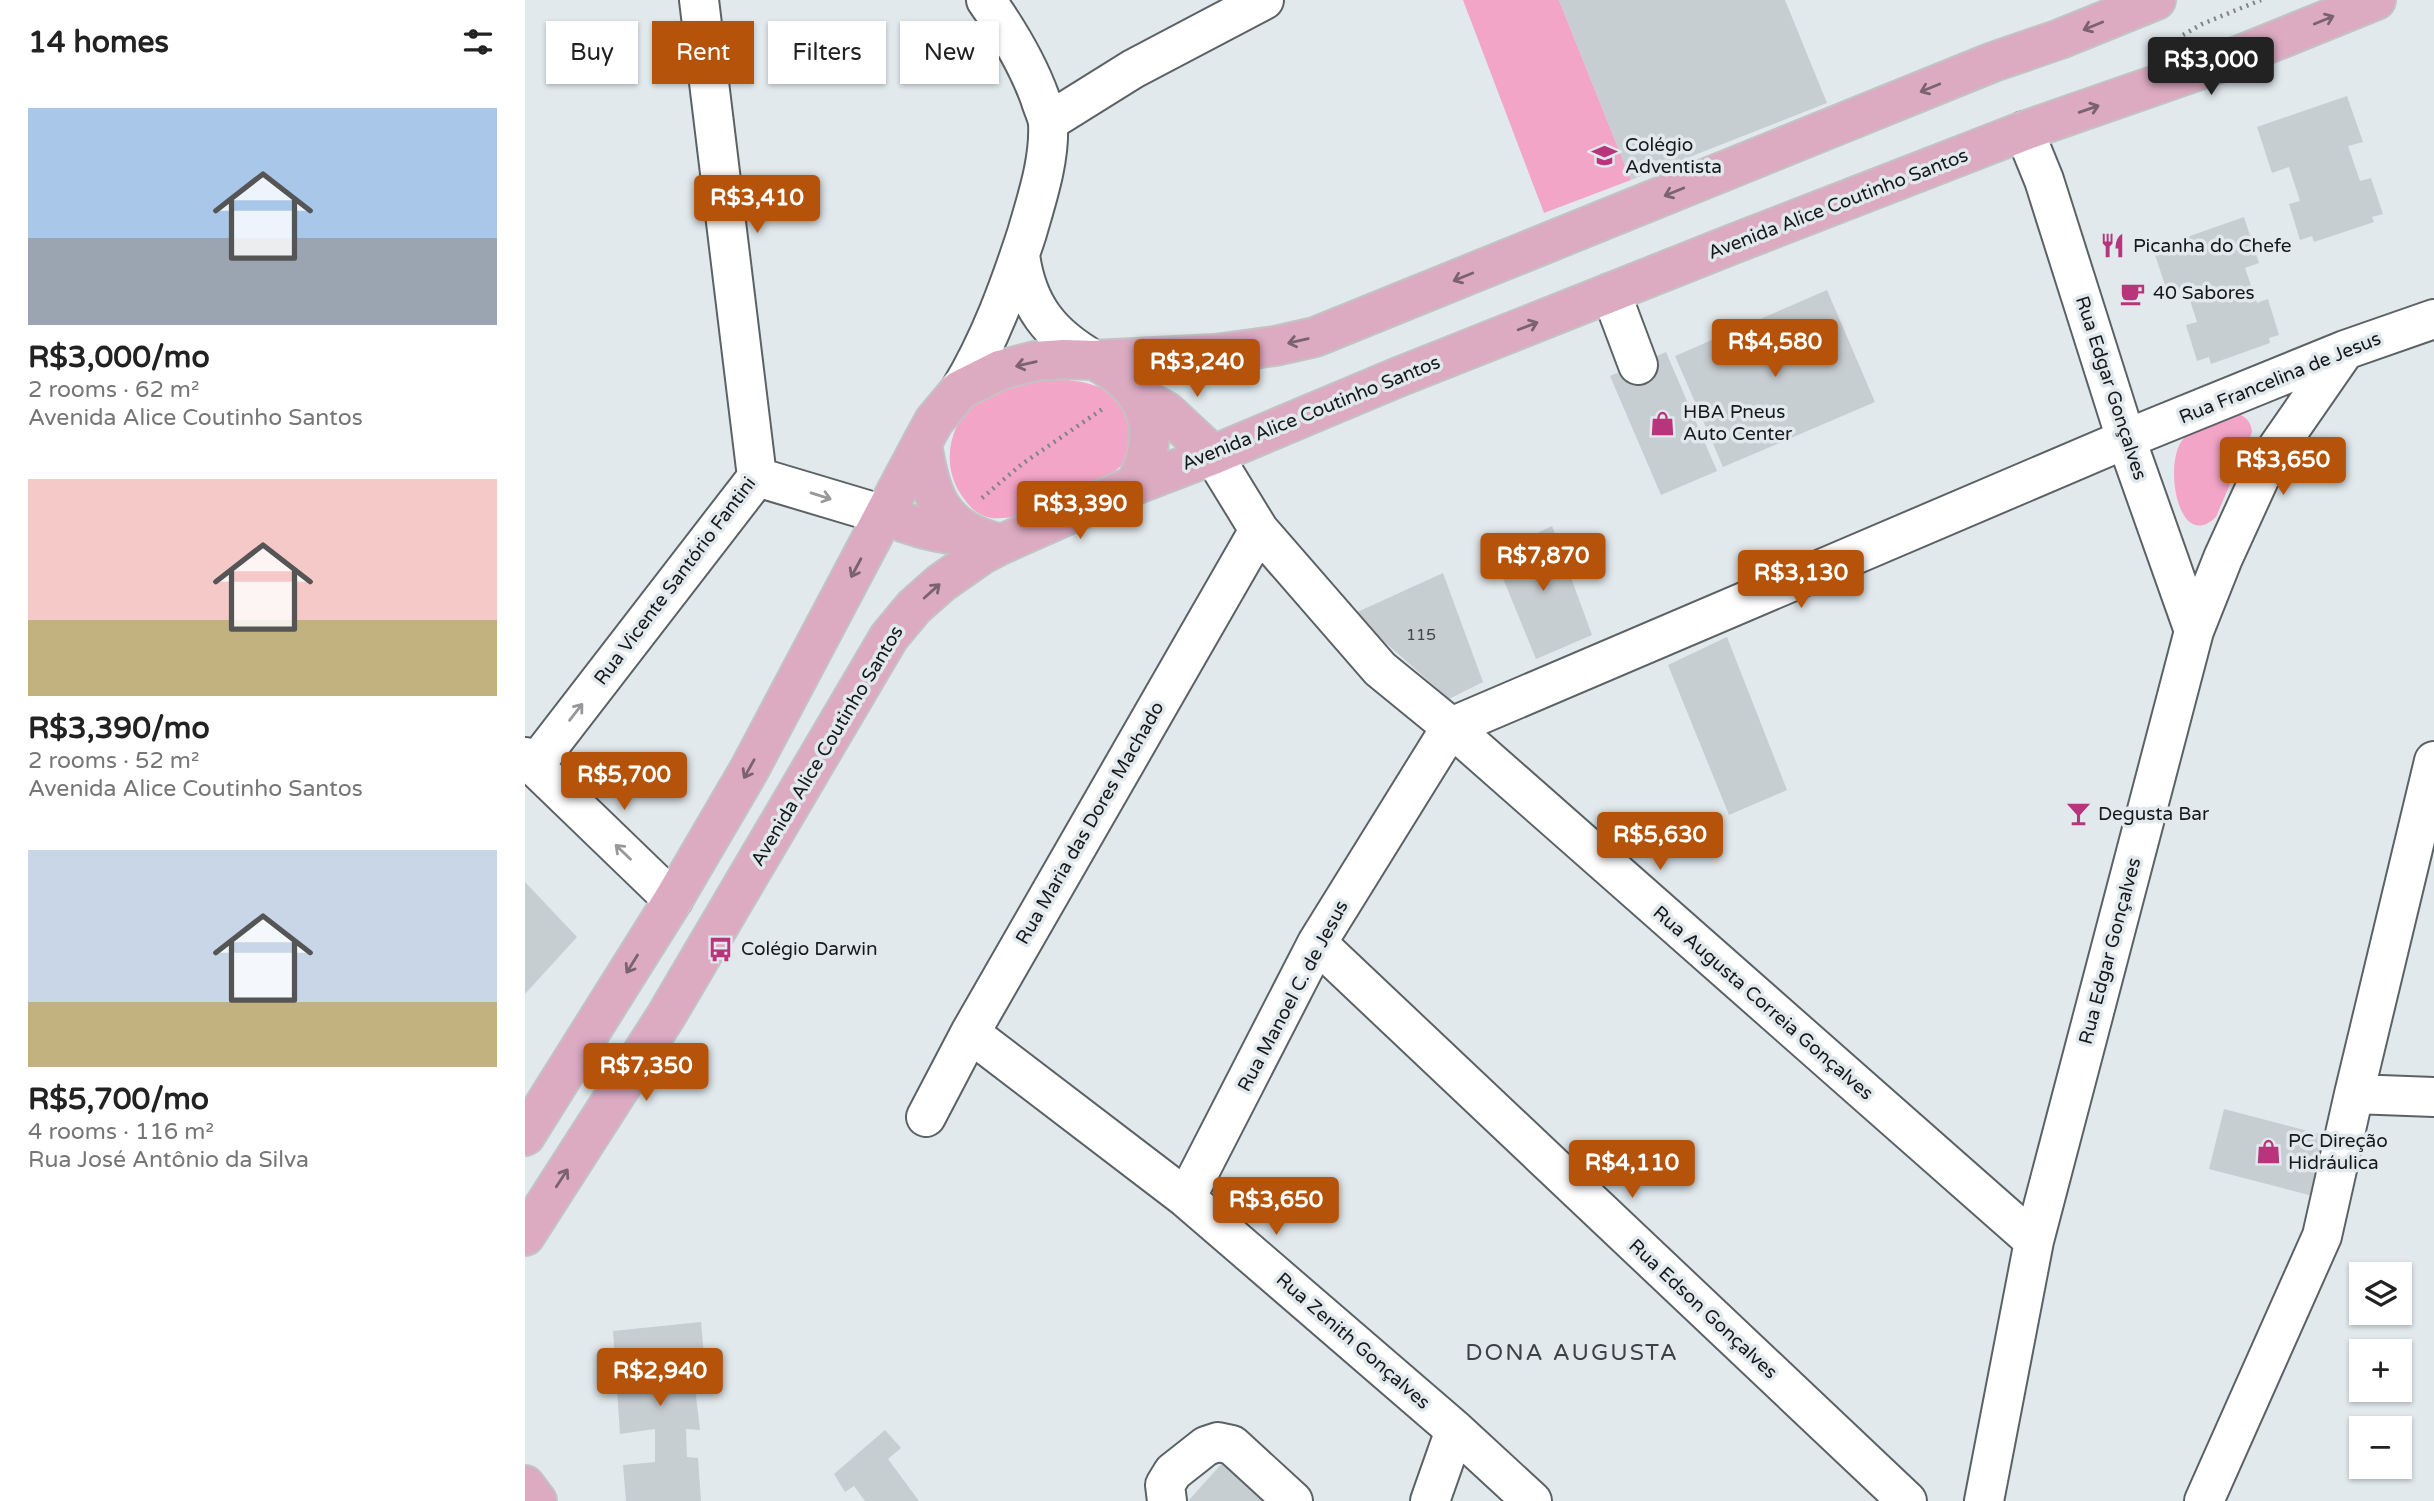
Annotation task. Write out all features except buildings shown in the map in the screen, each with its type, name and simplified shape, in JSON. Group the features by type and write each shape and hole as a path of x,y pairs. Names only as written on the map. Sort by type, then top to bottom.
{"main road":[{"path":"525,1136 673,900 749,770 922,443 941,411 961,390 1000,370 1035,361 1215,354 1275,346 1315,337 1993,62 2060,40 2156,0"},
{"name":"Avenida Alice Coutinho Santos","path":"525,1236 666,1016 889,637 914,607 941,583 975,533 1135,485 1396,378 2024,131 2228,60 2376,0"},
{"path":"1094,360 1119,374 1139,396 1167,412 1213,455"},
{"path":"1135,485 1149,450 1150,431 1139,396"},
{"path":"922,443 930,487 939,506 975,533"},
{"path":"884,515 952,535 975,533"},
{"path":"525,1485 537,1501"}],"street":[{"name":"Rua Vicente Santório Fantini","path":"530,762 757,477 699,0"},
{"path":"961,390 980,358 1020,255 1045,166 1048,121 1033,78 1012,36 986,0"},
{"path":"1048,121 1133,69 1264,0"},
{"name":"Rua Edgar Gonçalves","path":"1984,1501 2034,1241 2194,631 2126,439 2044,180 2024,131"},
{"path":"1020,255 1030,296 1042,316 1056,334 1094,360"},
{"path":"1611,293 1638,365"},
{"name":"Rua Francelina de Jesus","path":"1451,727 2126,439 2345,350 2434,319"},
{"path":"2194,631 2223,558 2266,464 2345,350"},
{"name":"Rua Augusta Correia Gonçalves","path":"1213,455 1259,530 1380,669 1451,727 2034,1241"},
{"path":"757,477 884,515"},
{"name":"Rua Maria das Dores Machado","path":"926,1117 970,1033 1259,530"},
{"name":"Rua Manoel C. de Jesus","path":"1186,1198 1317,943 1451,727"},
{"path":"2204,1501 2322,1236 2434,761"},
{"path":"530,762 673,900"},
{"name":"Rua Edson Gonçalves","path":"1317,943 1907,1501"},
{"name":"Rua Zenith Gonçalves","path":"970,1033 1186,1198 1455,1430 1532,1501"},
{"path":"2354,1094 2434,1097"},
{"path":"1430,1501 1455,1430"},
{"path":"1167,1501 1165,1485 1174,1472 1206,1446 1218,1442 1232,1445 1293,1501"}],"path":[{"path":"2180,37 2202,24 2261,0"},
{"path":"975,533 1022,464 1113,402 1139,396"}],"shaded area":[{"path":"1463,0 1559,0 1631,180 1544,213"},
{"path":"1047,378 1097,386 1117,398 1125,408 1132,430 1127,457 1119,468 1108,476 1046,508 1023,516 983,516 967,503 952,475 950,448 953,435 966,411 983,395 1010,385"},
{"path":"2234,413 2247,419 2252,432 2216,517 2203,525 2192,524 2183,514 2177,500 2174,465 2177,450 2184,438 2194,430"}],"place":[{"name":"Colégio Adventista","path":"1605,156"},
{"name":"Picanha do Chefe","path":"2113,246"},
{"name":"40 Sabores","path":"2133,293"},
{"name":"HBA Pneus Auto Center","path":"1663,423"},
{"name":"Degusta Bar","path":"2078,814"},
{"name":"Colégio Darwin","path":"721,949"},
{"name":"PC Direção Hidráulica","path":"2268,1152"}],"district":[{"name":"DONA AUGUSTA","path":"1572,1353"}]}
